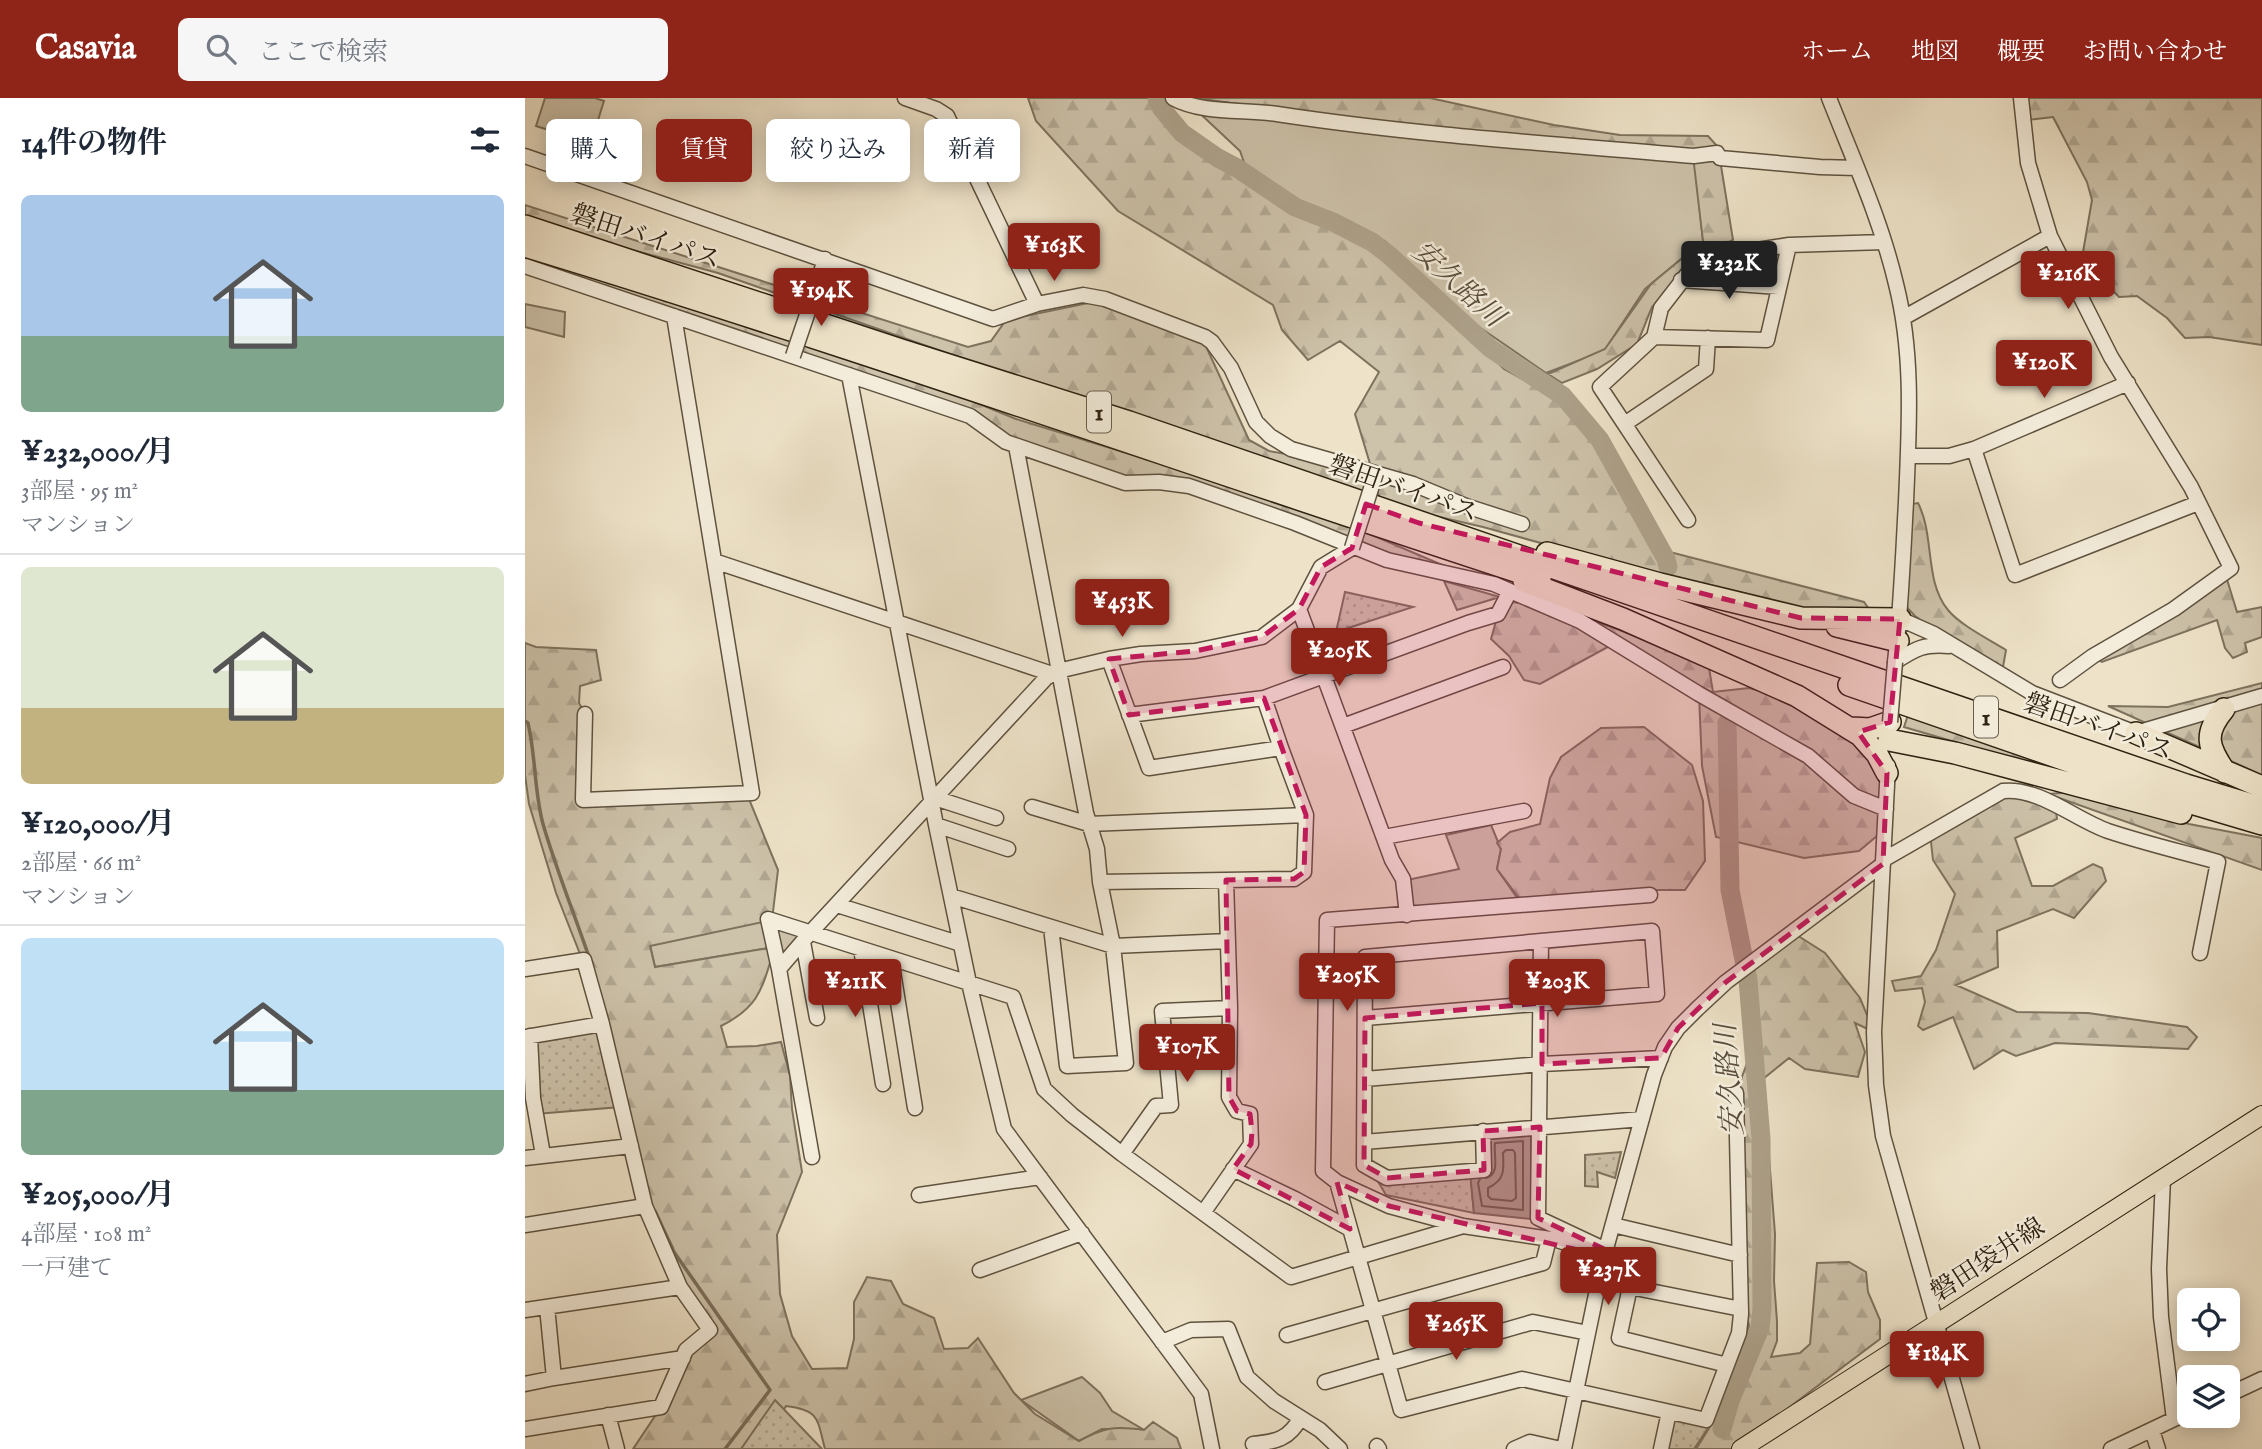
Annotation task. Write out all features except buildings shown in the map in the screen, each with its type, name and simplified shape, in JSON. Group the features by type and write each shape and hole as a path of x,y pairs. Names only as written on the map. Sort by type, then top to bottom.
{"highway":[{"name":"磐田バイパス","path":"525,226 1129,422 1416,530"},
{"name":"磐田バイパス","path":"525,246 1416,530 1668,614 2181,800 2262,826"},
{"name":"1","path":"1416,530 1801,618 1900,619"},
{"path":"1416,530 1797,696 1850,728 1877,754 1888,773"},
{"path":"1801,618 1897,651"},
{"name":"磐田バイパス","path":"1717,632 2262,808"},
{"path":"2224,709 2215,719 2209,734 2212,754 2225,772"},
{"path":"1850,728 1889,731 1955,753 2102,794 2221,822 2262,826"},
{"path":"2136,733 2262,787"}],"main road":[{"name":"磐田袋井線","path":"1741,1449 2262,1115"}],"street":[{"path":"905,98 936,109 947,116 1037,304"},
{"path":"1173,98 1191,106 1274,113 1437,135 1694,156 1717,153 1720,158 1857,168"},
{"path":"1829,98 1884,242 1896,284 1903,318 1909,381 1900,619 1889,731 1874,1032 1876,1085 1883,1136 1972,1449"},
{"path":"2021,98 2028,163 2050,236 2111,357 2191,487 2231,568 2174,609 2093,656 2060,680"},
{"path":"525,156 993,319 1037,304 1083,295 1105,299 1212,342 1231,368 1256,422 1270,436 1291,449 1376,473 1522,524"},
{"path":"1903,318 2050,236"},
{"path":"1688,520 1600,387 1654,337 1661,308 1699,259 1789,245 1884,242"},
{"path":"1654,337 1767,340 1789,245"},
{"path":"793,356 825,259"},
{"path":"525,267 970,416 1006,442 1125,483 1159,482 1189,486 1296,523 1387,560 1494,584 1580,621 1699,694 1808,756 1854,796 1886,809"},
{"path":"1681,280 1779,287"},
{"path":"585,714 583,800 752,793 674,316"},
{"path":"1626,423 1706,369 1709,338"},
{"path":"849,375 936,825 969,983 1004,1129 1201,1394 1212,1449"},
{"path":"1908,457 1949,456 1974,449 2127,383"},
{"path":"1016,446 1055,673 1097,849 1100,882 1113,946 1126,1063 1067,1066 1051,927"},
{"path":"1974,449 2015,575 2198,503"},
{"path":"779,969 1046,678 1055,673 1109,659 1141,654 1195,652 1262,637 1299,609 1321,567 1352,548 1376,473"},
{"path":"714,561 1055,673"},
{"path":"1129,715 1264,698 1498,614 1510,591"},
{"path":"1299,609 1392,860 1403,879 1407,915"},
{"path":"1900,619 1955,647 2032,693 2136,733 2262,696"},
{"path":"1897,651 1930,644 1955,647"},
{"path":"1109,659 1149,768 1281,748"},
{"path":"1343,726 1503,667"},
{"path":"1100,882 1294,879 1304,872 1306,815 1264,698"},
{"path":"1514,1449 1529,1442 1562,1449 1605,1252 1665,1047 1678,1028 1726,982 1883,862 2003,791 2013,790 2056,804 2106,830 2218,862 2200,953"},
{"path":"933,800 996,818"},
{"path":"1032,807 1089,824 1306,815"},
{"path":"1384,837 1524,811"},
{"path":"936,825 1008,849"},
{"path":"1203,1213 1251,1144 1252,1130 1250,1114 1237,1111 1229,1097 1230,1008 1226,880"},
{"path":"1605,1252 1549,1239 1463,1226 1389,1206 1337,1182 1323,1171 1327,920 1650,895"},
{"path":"951,896 1113,946 1228,941"},
{"path":"837,905 961,944"},
{"path":"812,1157 768,919 807,938 861,949 1013,997 1044,1088 1072,1115 1122,1154 1291,1277 1463,1226"},
{"path":"1365,1018 1657,994 1653,931 1365,957 1364,1165 1387,1178 1485,1170 1483,1130"},
{"path":"807,938 817,1018"},
{"path":"1541,941 1542,1064 1538,1218 1605,1252"},
{"path":"861,949 883,1084"},
{"path":"891,959 915,1108"},
{"path":"525,969 584,960 645,1206 680,1287 710,1331 686,1350 661,1407 525,1429"},
{"path":"1122,1154 1156,1106 1171,1105 1162,1011 1230,1008"},
{"path":"543,1155 529,1099 527,1037 602,1024"},
{"path":"1364,1079 1542,1064 1661,1058"},
{"path":"1337,1182 1401,1410 1522,1379 1706,1420 1739,1333 1741,1309 1736,1093"},
{"path":"1364,1142 1483,1130 1642,1119"},
{"path":"525,1158 631,1146"},
{"path":"1233,1169 1350,1229"},
{"path":"919,1195 1040,1177"},
{"path":"2163,1178 2159,1281 2165,1356 2174,1419"},
{"path":"525,1225 645,1206"},
{"path":"1613,1225 1740,1255"},
{"path":"980,1270 1082,1234"},
{"path":"1287,1335 1543,1263 1549,1239"},
{"path":"525,1310 680,1287"},
{"path":"1727,1365 1619,1338 1630,1287 1741,1309"},
{"path":"547,1307 554,1378"},
{"path":"1325,1382 1533,1322 1588,1333"},
{"path":"1162,1342 1191,1330 1228,1329 1247,1377 1274,1401 1320,1430 1340,1449"},
{"path":"525,1384 683,1358"},
{"path":"2240,1389 2262,1379"},
{"path":"1661,1449 1669,1412"},
{"path":"608,1415 617,1449"},
{"path":"1253,1444 1268,1443 1293,1432 1300,1418"},
{"path":"2111,1449 2177,1418"},
{"path":"2152,1430 2158,1449"}],"highlighted area":[{"path":"1366,504 1419,523 1801,618 1900,619 1890,722 1858,732 1887,773 1883,864 1726,982 1678,1028 1661,1058 1542,1064 1542,1003 1365,1018 1364,1165 1387,1178 1484,1170 1483,1131 1540,1127 1538,1218 1606,1250 1604,1256 1389,1206 1337,1182 1350,1229 1233,1169 1251,1144 1252,1131 1250,1114 1237,1111 1229,1097 1226,880 1294,879 1304,872 1306,815 1264,698 1129,715 1109,659 1195,651 1262,637 1299,609 1321,567 1352,548"}],"green space":[{"path":"545,98 595,98 604,101 598,119 546,119 546,129 536,126"},
{"path":"1028,98 1154,98 1190,138 1277,197 1366,244 1394,265 1421,296 1461,326 1504,369 1549,394 1592,432 1625,488 1654,548 1864,602 1871,612 1841,618 1671,579 1483,527 1431,515 1383,509 1374,480 1367,500 718,273 525,221 525,205 968,347 991,341 1006,320 1093,302 1204,342 1249,440 1269,451 1328,461 1374,477 1355,414 1379,372 1340,341 1308,360 1282,330 1273,305 1118,211 1036,121"},
{"path":"1195,98 1430,98 1554,125 1620,135 1708,136 1718,147 1733,240 1700,255 1652,307 1637,344 1597,369 1562,383 1548,374 1605,349 1651,284 1703,241 1693,156 1508,141"},
{"path":"2026,98 2262,98 2262,345 2209,337 2185,338 2167,318 2137,296 2119,297 2082,258 2092,200 2087,182 2053,117 2028,120"},
{"path":"1191,105 1694,156 1703,241 1645,289 1604,351 1546,373 1466,318 1385,241 1298,201 1246,168 1240,151"},
{"path":"525,247 836,345 1016,419 1358,529 1475,579 1339,542 1221,497 1110,478 1016,446 988,420 525,270"},
{"path":"525,304 565,312 564,337 525,327"},
{"path":"1918,503 1926,530 1932,572 1941,598 1948,610 1960,621 2006,650 2003,667 1988,667 1915,616 1901,601 1906,505"},
{"path":"2225,573 2237,612 2262,607 2262,637 2245,643 2247,652 2233,658 2225,648 2217,620 2102,662 2093,656"},
{"path":"1444,581 1500,597 1457,610"},
{"path":"1345,592 1413,607 1336,632"},
{"path":"1512,602 1588,619 1686,657 1709,668 1713,692 1749,688 1808,703 1887,773 1884,830 1859,851 1804,858 1716,837 1702,766 1699,694 1711,692 1615,643 1540,684 1524,680 1509,656 1491,639 1498,614"},
{"path":"525,643 536,647 596,650 601,680 580,686 579,703 585,714 583,800 749,799 778,870 772,920 650,946 655,967 775,947 763,984 752,1003 734,1019 721,1026 727,1047 781,1042 790,1076 792,1109 802,1172 777,1235 780,1294 792,1336 812,1369 847,1368 854,1339 854,1302 867,1277 891,1281 903,1304 934,1318 944,1349 968,1348 978,1338 1014,1393 1035,1414 1079,1441 1110,1429 1144,1430 1153,1422 1177,1438 1181,1449 825,1449 818,1423 811,1413 786,1406 760,1449 633,1449 661,1407 687,1352 710,1330 645,1206 606,1020 556,893 529,804 525,775"},
{"path":"2262,683 2262,775 2108,706 2168,707"},
{"path":"1908,715 1925,718 2105,786 1904,727"},
{"path":"1644,727 1692,765 1703,801 1705,861 1685,890 1643,890 1522,902 1497,869 1501,849 1497,843 1510,832 1540,824 1550,778 1561,757 1601,728"},
{"path":"2013,790 2055,804 2057,819 2015,838 2032,886 2053,886 2093,864 2102,868 2106,881 2074,918 2053,909 1997,931 1998,967 1956,985 2017,1012 2088,1013 2187,1027 2197,1037 2188,1049 2055,1043 2016,1056 2003,1050 1974,1069 1953,1017 1923,1030 1918,1026 1925,1002 1922,988 1895,991 1892,981 1921,976 1936,950 1955,894 1933,860 1930,833"},
{"path":"2072,792 2189,824 2262,838 2262,870 2048,794"},
{"path":"1491,825 1501,849 1497,869 1520,902 1407,910 1407,880 1459,869 1446,835"},
{"path":"768,919 810,933 778,964 774,947 655,967 650,945"},
{"path":"1792,932 1825,953 1860,998 1874,1032 1855,1023 1865,1052 1858,1077 1805,1069 1789,1058 1763,1079 1775,1234 1777,1341 1771,1357 1800,1353 1810,1344 1817,1263 1849,1262 1866,1272 1868,1292 1880,1320 1880,1339 1734,1449 1696,1449 1716,1417 1749,1326 1740,1279 1736,1093 1760,1028 1750,1014 1754,961"},
{"path":"602,1024 620,1107 536,1114 530,1036"},
{"path":"1621,1152 1615,1178 1597,1172 1598,1187 1585,1186 1585,1155"},
{"path":"1470,1171 1474,1213 1386,1195 1379,1183"},
{"path":"1082,1377 1100,1393 1112,1411 1144,1430 1102,1429 1079,1441 1021,1400"},
{"path":"775,1400 822,1449 741,1449"},
{"path":"1669,1412 1708,1428 1694,1449 1663,1449"}],"water":[{"path":"1531,1134 1531,1219 1474,1213 1470,1173 1488,1171 1487,1140 1492,1135"}],"waterway":[{"name":"安久路川","path":"1157,98 1162,109 1182,133 1295,207 1372,242 1490,348 1563,396 1600,440 1668,567"},
{"path":"525,721 531,736 543,824 589,957"},
{"name":"安久路川","path":"1722,1429 1730,1401 1760,1328 1762,1308 1761,1139 1748,980 1730,890 1727,723"},
{"path":"655,1211 674,1252 770,1390 725,1449"}]}
